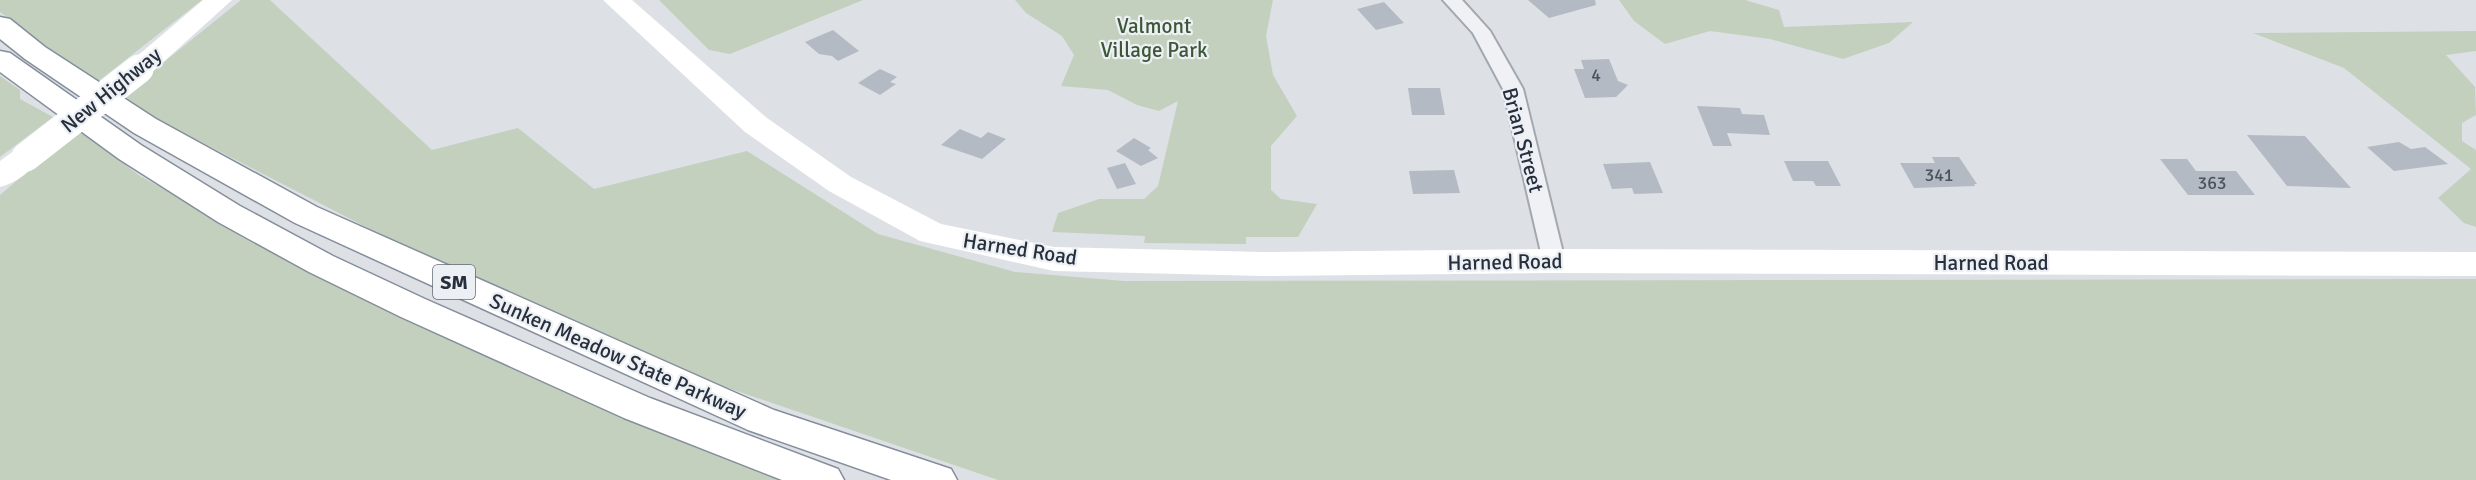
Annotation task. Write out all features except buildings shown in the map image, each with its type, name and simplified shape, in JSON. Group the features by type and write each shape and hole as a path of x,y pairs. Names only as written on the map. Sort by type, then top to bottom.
{"main road":[{"name":"New Highway","path":"0,177 139,69 219,0"},
{"name":"Harned Road","path":"616,0 756,125 840,184 932,233 1054,259 1263,264 1554,261 2476,264"},
{"name":"Sunken Meadow State Parkway","path":"0,25 35,53 145,126 306,214 761,420 938,480"},
{"name":"Sunken Meadow State Parkway","path":"0,59 130,152 229,214 321,264 413,308 637,408 824,480"}],"street":[{"name":"Brian Street","path":"1452,0 1481,31 1513,89 1554,261"}],"green space":[{"path":"0,0 202,0 96,83 0,12"},
{"path":"241,0 270,0 432,150 518,128 594,189 747,151 878,234 1015,272 1124,281 2476,279 2476,480 998,480 722,386 453,272 118,99"},
{"path":"659,0 863,0 730,54 709,50"},
{"name":"Valmont Village Park","path":"1015,0 1273,0 1266,36 1273,75 1297,116 1271,146 1271,190 1281,199 1317,204 1298,237 1246,237 1246,244 1144,243 1145,236 1052,232 1058,213 1099,199 1144,199 1158,186 1178,101 1159,111 1137,105 1108,90 1061,86 1074,55 1062,36 1026,13"},
{"path":"1619,0 1745,0 1779,10 1784,27 1913,22 1889,43 1843,59 1770,39 1710,31 1665,44 1634,21"},
{"path":"2476,31 2476,51 2446,55 2475,87 2476,115 2462,123 2462,141 2476,150 2476,227 2464,223 2438,198 2471,169 2344,68 2253,33"},
{"path":"0,76 20,90 20,99 53,117 0,157"},
{"path":"79,130 140,176 282,254 796,480 0,480 0,195"}]}
